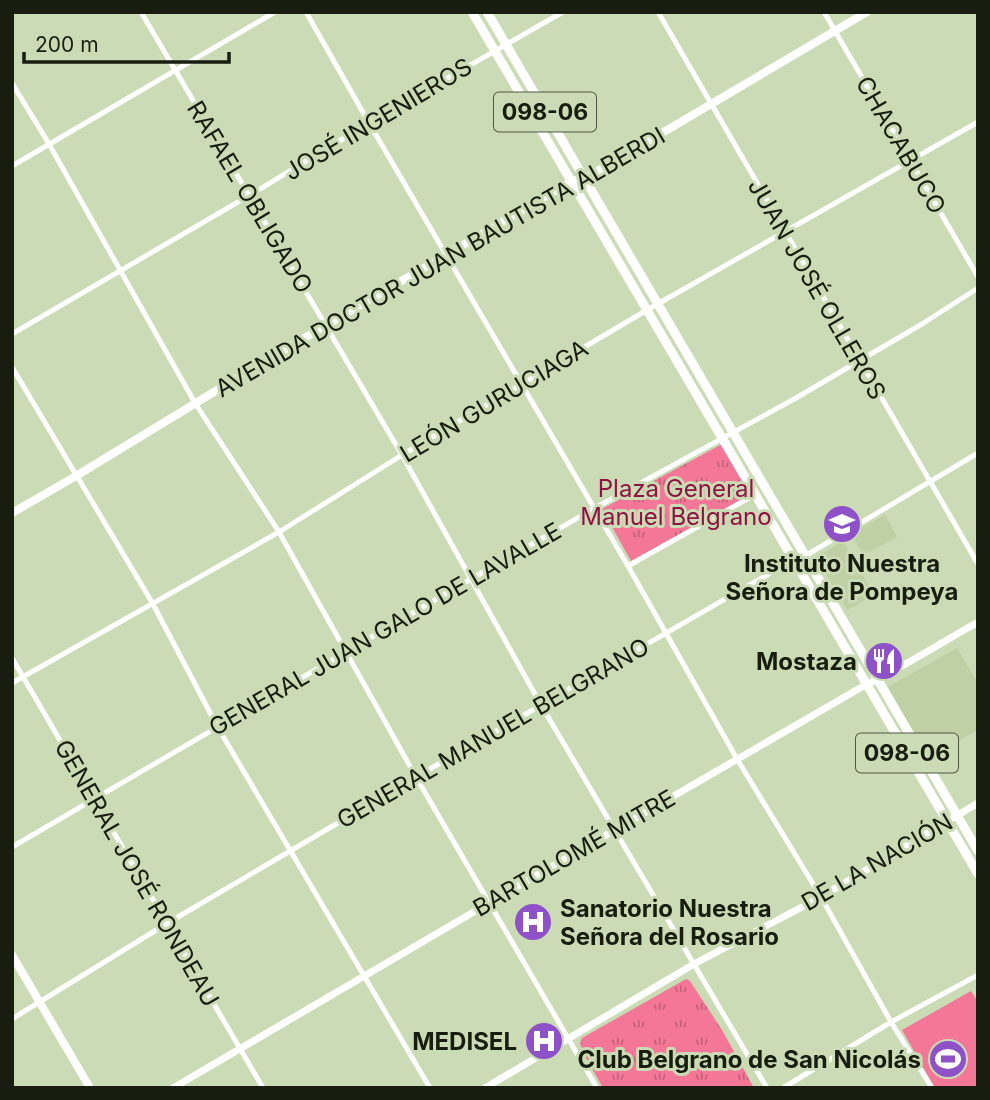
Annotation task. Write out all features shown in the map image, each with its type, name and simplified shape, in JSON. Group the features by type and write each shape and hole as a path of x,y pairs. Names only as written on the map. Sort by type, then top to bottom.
{"main road":[{"name":"098-06","path":"472,12 572,181 733,432 978,851"},
{"name":"098-06","path":"486,12 583,179 793,560 978,874"},
{"name":"AVENIDA DOCTOR JUAN BAUTISTA ALBERDI","path":"12,513 572,181 583,179 867,12"},
{"path":"12,955 90,1088"}],"street":[{"name":"RAFAEL OBLIGADO","path":"141,12 402,455 541,705 767,1088"},
{"path":"12,166 275,12"},
{"path":"306,12 595,508 737,759 932,1088"},
{"name":"JOSÉ INGENIEROS","path":"12,334 563,12"},
{"name":"JUAN JOSÉ OLLEROS","path":"658,12 978,564"},
{"name":"CHACABUCO","path":"824,12 978,277"},
{"path":"12,83 121,269 195,403 279,532 416,777 597,1088"},
{"name":"LEÓN GURUCIAGA","path":"12,683 279,532 402,455 652,307 978,122"},
{"name":"GENERAL JUAN GALO DE LAVALLE","path":"12,847 471,579 859,361 978,288"},
{"path":"12,367 152,604 218,726 430,1088"},
{"name":"GENERAL MANUEL BELGRANO","path":"12,1019 166,924 416,777 804,556 978,453"},
{"path":"628,566 756,494"},
{"name":"BARTOLOMÉ MITRE","path":"173,1088 489,902 978,622"},
{"name":"GENERAL JOSÉ RONDEAU","path":"12,658 263,1088"},
{"name":"DE LA NACIÓN","path":"485,1088 694,964 821,897 978,803"},
{"path":"783,1088 891,1022 978,975"}],"shaded area":[{"path":"885,515 897,537 863,555 851,534"},
{"path":"843,541 874,595 847,610 816,557"},
{"path":"957,648 978,684 978,730 928,758 888,687"}],"green space":[{"name":"Plaza General Manuel Belgrano","path":"722,444 750,495 631,561 602,509"},
{"path":"686,979 690,981 722,1030 754,1088 603,1088 585,1056 580,1044 582,1038"},
{"name":"Club Belgrano de San Nicolás","path":"971,991 978,1002 978,1088 935,1088 902,1030"}],"railway":[{"path":"12,1084 14,1088"}],"place":[{"name":"Instituto Nuestra Señora de Pompeya","path":"842,524"},
{"name":"Mostaza","path":"884,661"},
{"name":"Sanatorio Nuestra Señora del Rosario","path":"533,922"},
{"name":"MEDISEL","path":"544,1041"},
{"name":"Club Belgrano de San Nicolás","path":"948,1059"}]}
